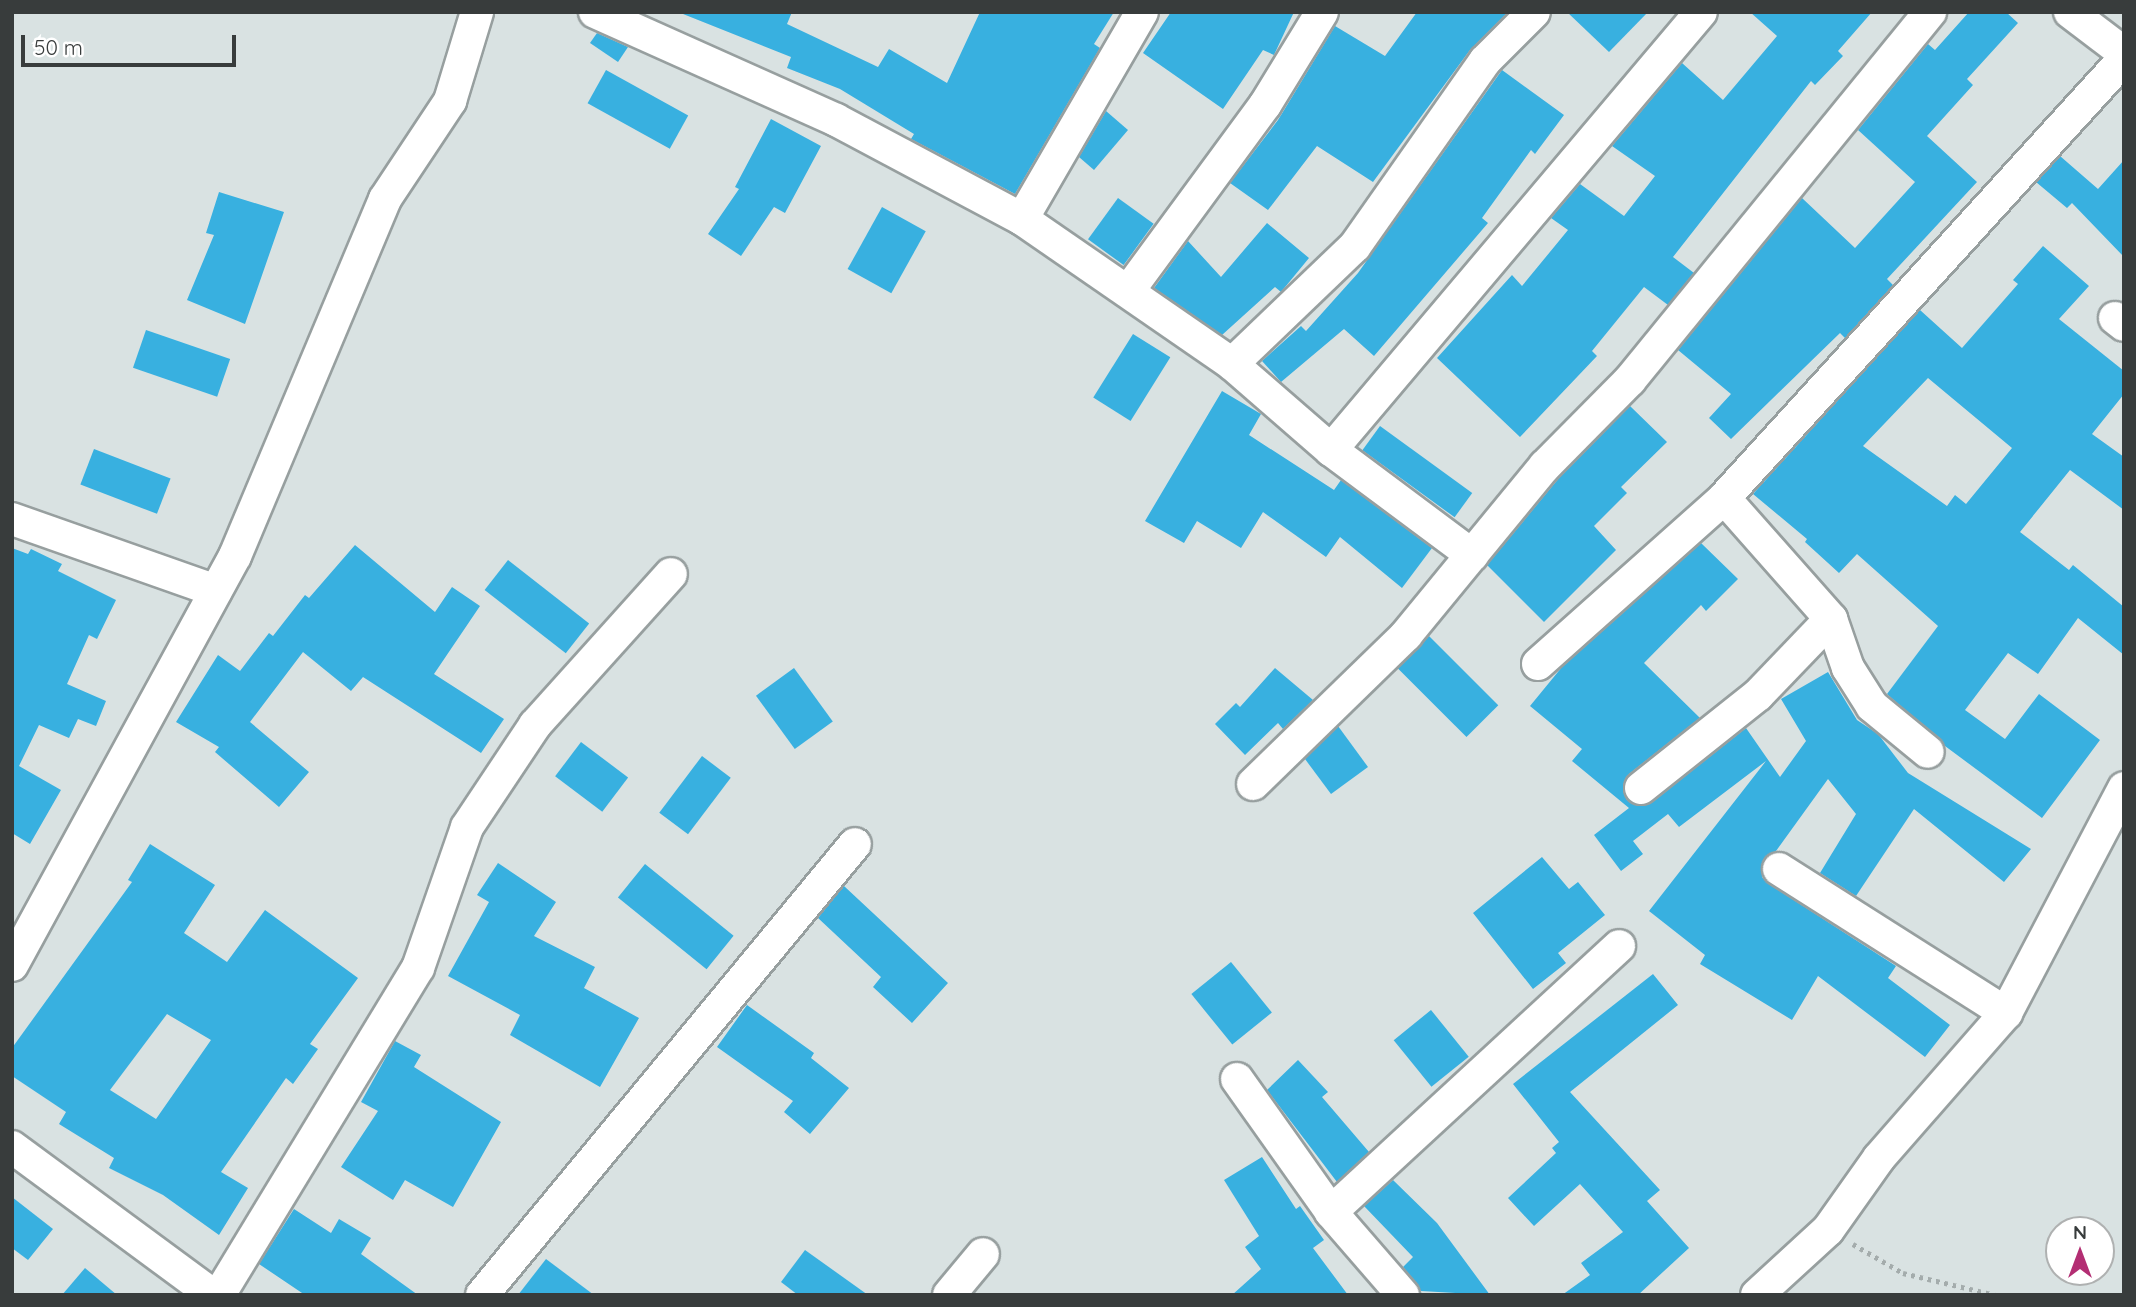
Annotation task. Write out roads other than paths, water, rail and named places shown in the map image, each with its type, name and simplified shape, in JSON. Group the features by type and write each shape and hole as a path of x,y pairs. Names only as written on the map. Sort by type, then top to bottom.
{"street":[{"path":"12,965 235,556 384,199 450,101 477,12"},
{"path":"595,12 836,120 1022,219 1129,289 1232,364 1331,450 1472,555"},
{"path":"1022,219 1142,12"},
{"path":"1129,289 1265,105 1322,12"},
{"path":"1232,364 1355,246 1485,61 1534,12"},
{"path":"1331,450 1701,12"},
{"path":"1253,784 1406,635 1545,466 1630,380 1930,12"},
{"path":"2070,12 2124,53"},
{"path":"1538,664 1724,498 2124,59"},
{"path":"1724,498 1831,619 1848,668 1872,706 1928,752"},
{"path":"12,519 216,591"},
{"path":"219,1295 418,968 467,827 535,725 671,574"},
{"path":"1641,788 1758,695 1831,619"},
{"path":"1757,1295 1828,1230 1879,1158 2006,1013 2124,788"},
{"path":"482,1295 855,845"},
{"path":"1779,869 2006,1013"},
{"path":"1331,1212 1619,946"},
{"path":"1237,1079 1331,1212 1403,1295"},
{"path":"12,1147 213,1295"},
{"path":"949,1295 983,1254"}]}
